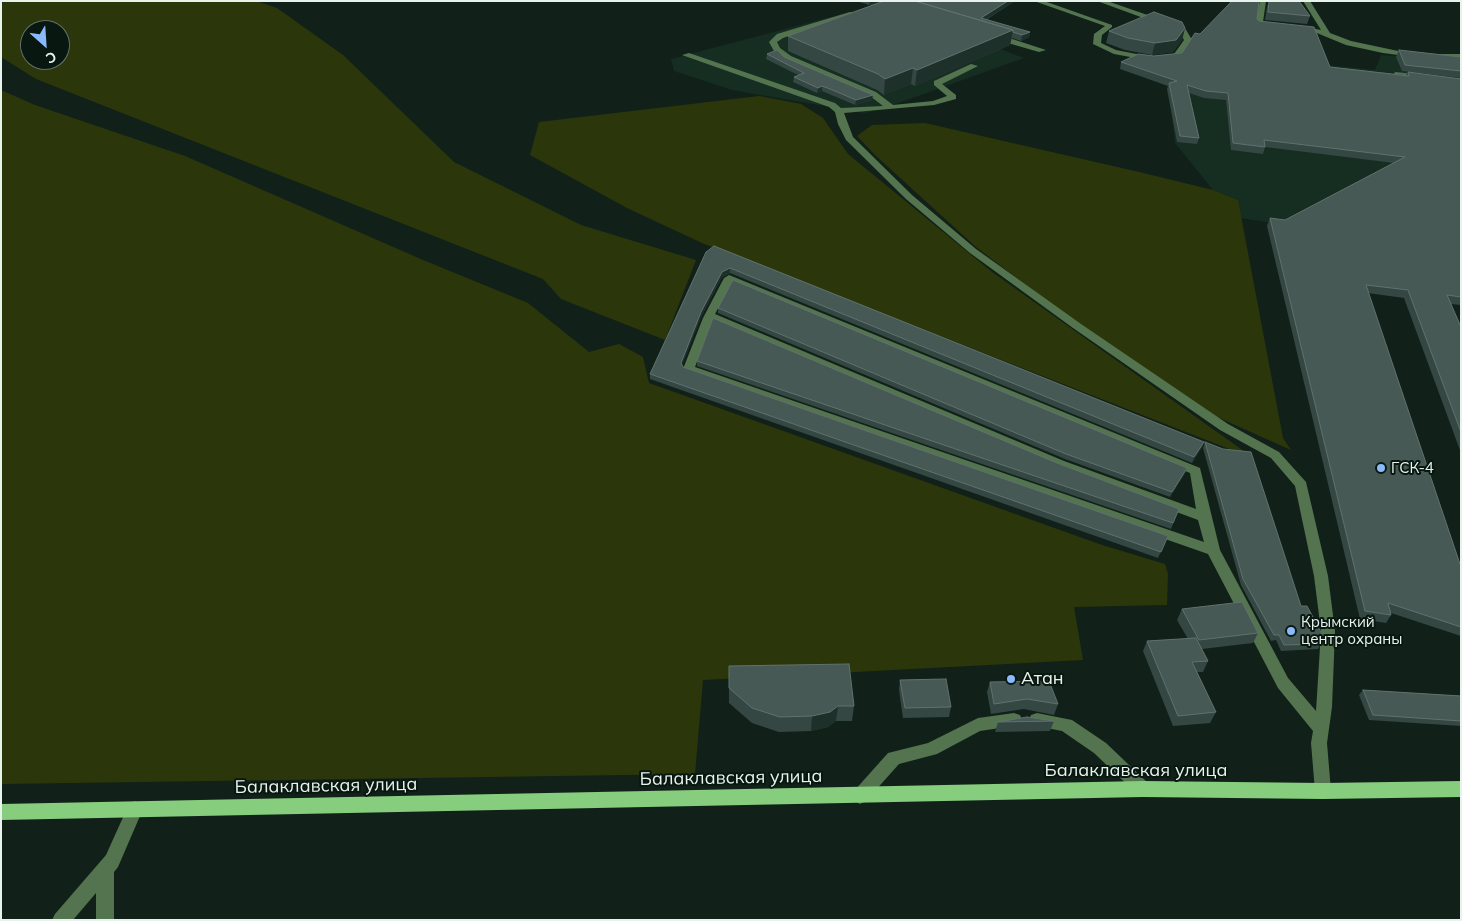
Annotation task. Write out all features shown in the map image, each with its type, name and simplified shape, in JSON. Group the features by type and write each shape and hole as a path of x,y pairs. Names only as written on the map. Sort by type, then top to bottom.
{"main road":[{"name":"Балаклавская улица","path":"1,812 860,796 1143,788 1323,791 1461,789"}],"lane":[{"path":"1037,1 1110,26 1098,34 1097,44 1114,52 1152,59 1176,56 1188,40 1182,30 1100,1"},
{"path":"1263,1 1259,24 1277,26"},
{"path":"1306,1 1327,34"},
{"path":"864,10 780,36 773,42 777,49 788,58 873,94 891,108"},
{"path":"1295,28 1313,29 1349,43 1383,51 1418,55"},
{"path":"985,33 1042,50"},
{"path":"686,55 832,105 839,110 891,108 934,103 953,97 937,83 974,66"},
{"path":"1426,56 1461,56"},
{"path":"1398,74 1434,79"},
{"path":"839,110 842,124 849,138 910,197 973,251 1076,326 1224,427 1275,455 1301,485 1321,576 1328,630 1319,743 1323,791"},
{"path":"1213,550 689,369 710,316 729,278 1196,472 1204,517 1213,550 1283,683 1321,729"},
{"path":"710,316 1060,464 1204,517"},
{"path":"860,796 894,758 931,749 978,725 1024,718 1066,725 1100,748 1143,788"},
{"path":"61,920 112,861 135,809"},
{"path":"105,868 105,920"}],"shaded area":[{"path":"880,4 1024,58 893,105 865,113 732,90 674,71 671,59"},
{"path":"1381,55 1461,61 1461,205 1279,224 1240,218 1238,200 1213,190 1175,143 1167,76 1278,60 1375,70"}],"green space":[{"path":"7,1 256,1 277,8 343,55 454,162 581,225 696,260 665,340 561,299 543,279 36,79 22,70 70,70 70,20 20,20 20,69 1,57 1,3"},
{"path":"1,90 35,105 185,156 423,260 528,303 589,352 619,344 643,357 649,383 1102,545 1165,564 1168,574 1167,605 1074,607 1083,660 703,680 695,774 1,784"},
{"path":"759,96 801,104 823,118 848,154 992,272 1255,459 702,243 627,208 530,155 539,122"},
{"path":"925,123 1213,190 1238,200 1283,438 1291,450 1215,416 1072,320 976,247 875,155 857,136 872,125"}],"building":[{"path":"884,1 915,1 1013,30 917,70 913,68 885,79 878,74 788,36"},
{"path":"915,1 1008,1 981,18 1030,32 1022,35 1013,32 1013,30"},
{"path":"1232,1 1259,1 1257,19 1259,21 1314,27 1330,67 1409,76 1408,72 1461,79 1461,297 1447,295 1461,327 1461,432 1408,290 1366,285 1461,567 1461,627 1388,603 1391,615 1365,611 1270,218 1285,220 1405,157 1264,140 1265,147 1233,143 1228,93 1206,91 1187,85 1199,138 1180,136 1169,83 1177,81 1121,62 1138,54 1154,56 1182,53 1195,33 1200,34"},
{"path":"1269,1 1299,1 1310,16 1268,12"},
{"path":"1154,12 1182,22 1185,28 1176,40 1155,43 1128,38 1109,31"},
{"path":"777,50 784,57 873,95 856,100 822,86 818,88 794,77 804,73 767,54"},
{"path":"1399,50 1461,57 1461,71 1405,65"},
{"path":"714,246 1204,442 1194,457 730,268 722,272 701,312 681,363 683,367 1168,536 1161,552 650,374 706,252"},
{"path":"733,280 1187,468 1172,492 1066,454 718,308"},
{"path":"713,318 1057,463 1179,509 1173,523 697,361"},
{"path":"1205,442 1223,449 1251,452 1301,606 1307,606 1322,634 1321,644 1284,645 1279,635 1274,635 1243,579"},
{"path":"1242,602 1258,633 1199,640 1182,609"},
{"path":"1196,638 1208,661 1192,662 1216,712 1178,716 1147,641"},
{"path":"849,664 854,706 838,706 830,712 812,716 780,717 752,708 729,688 729,666"},
{"path":"946,679 951,707 905,708 900,680"},
{"path":"1049,681 1058,704 1027,699 994,704 990,682"},
{"path":"1363,690 1461,696 1461,721 1373,715"},
{"path":"1027,717 1054,721 998,722"}],"place":[{"name":"ГСК-4","path":"1381,468"},
{"name":"Крымский центр охраны","path":"1291,631"},
{"name":"Атан","path":"1011,679"}]}
